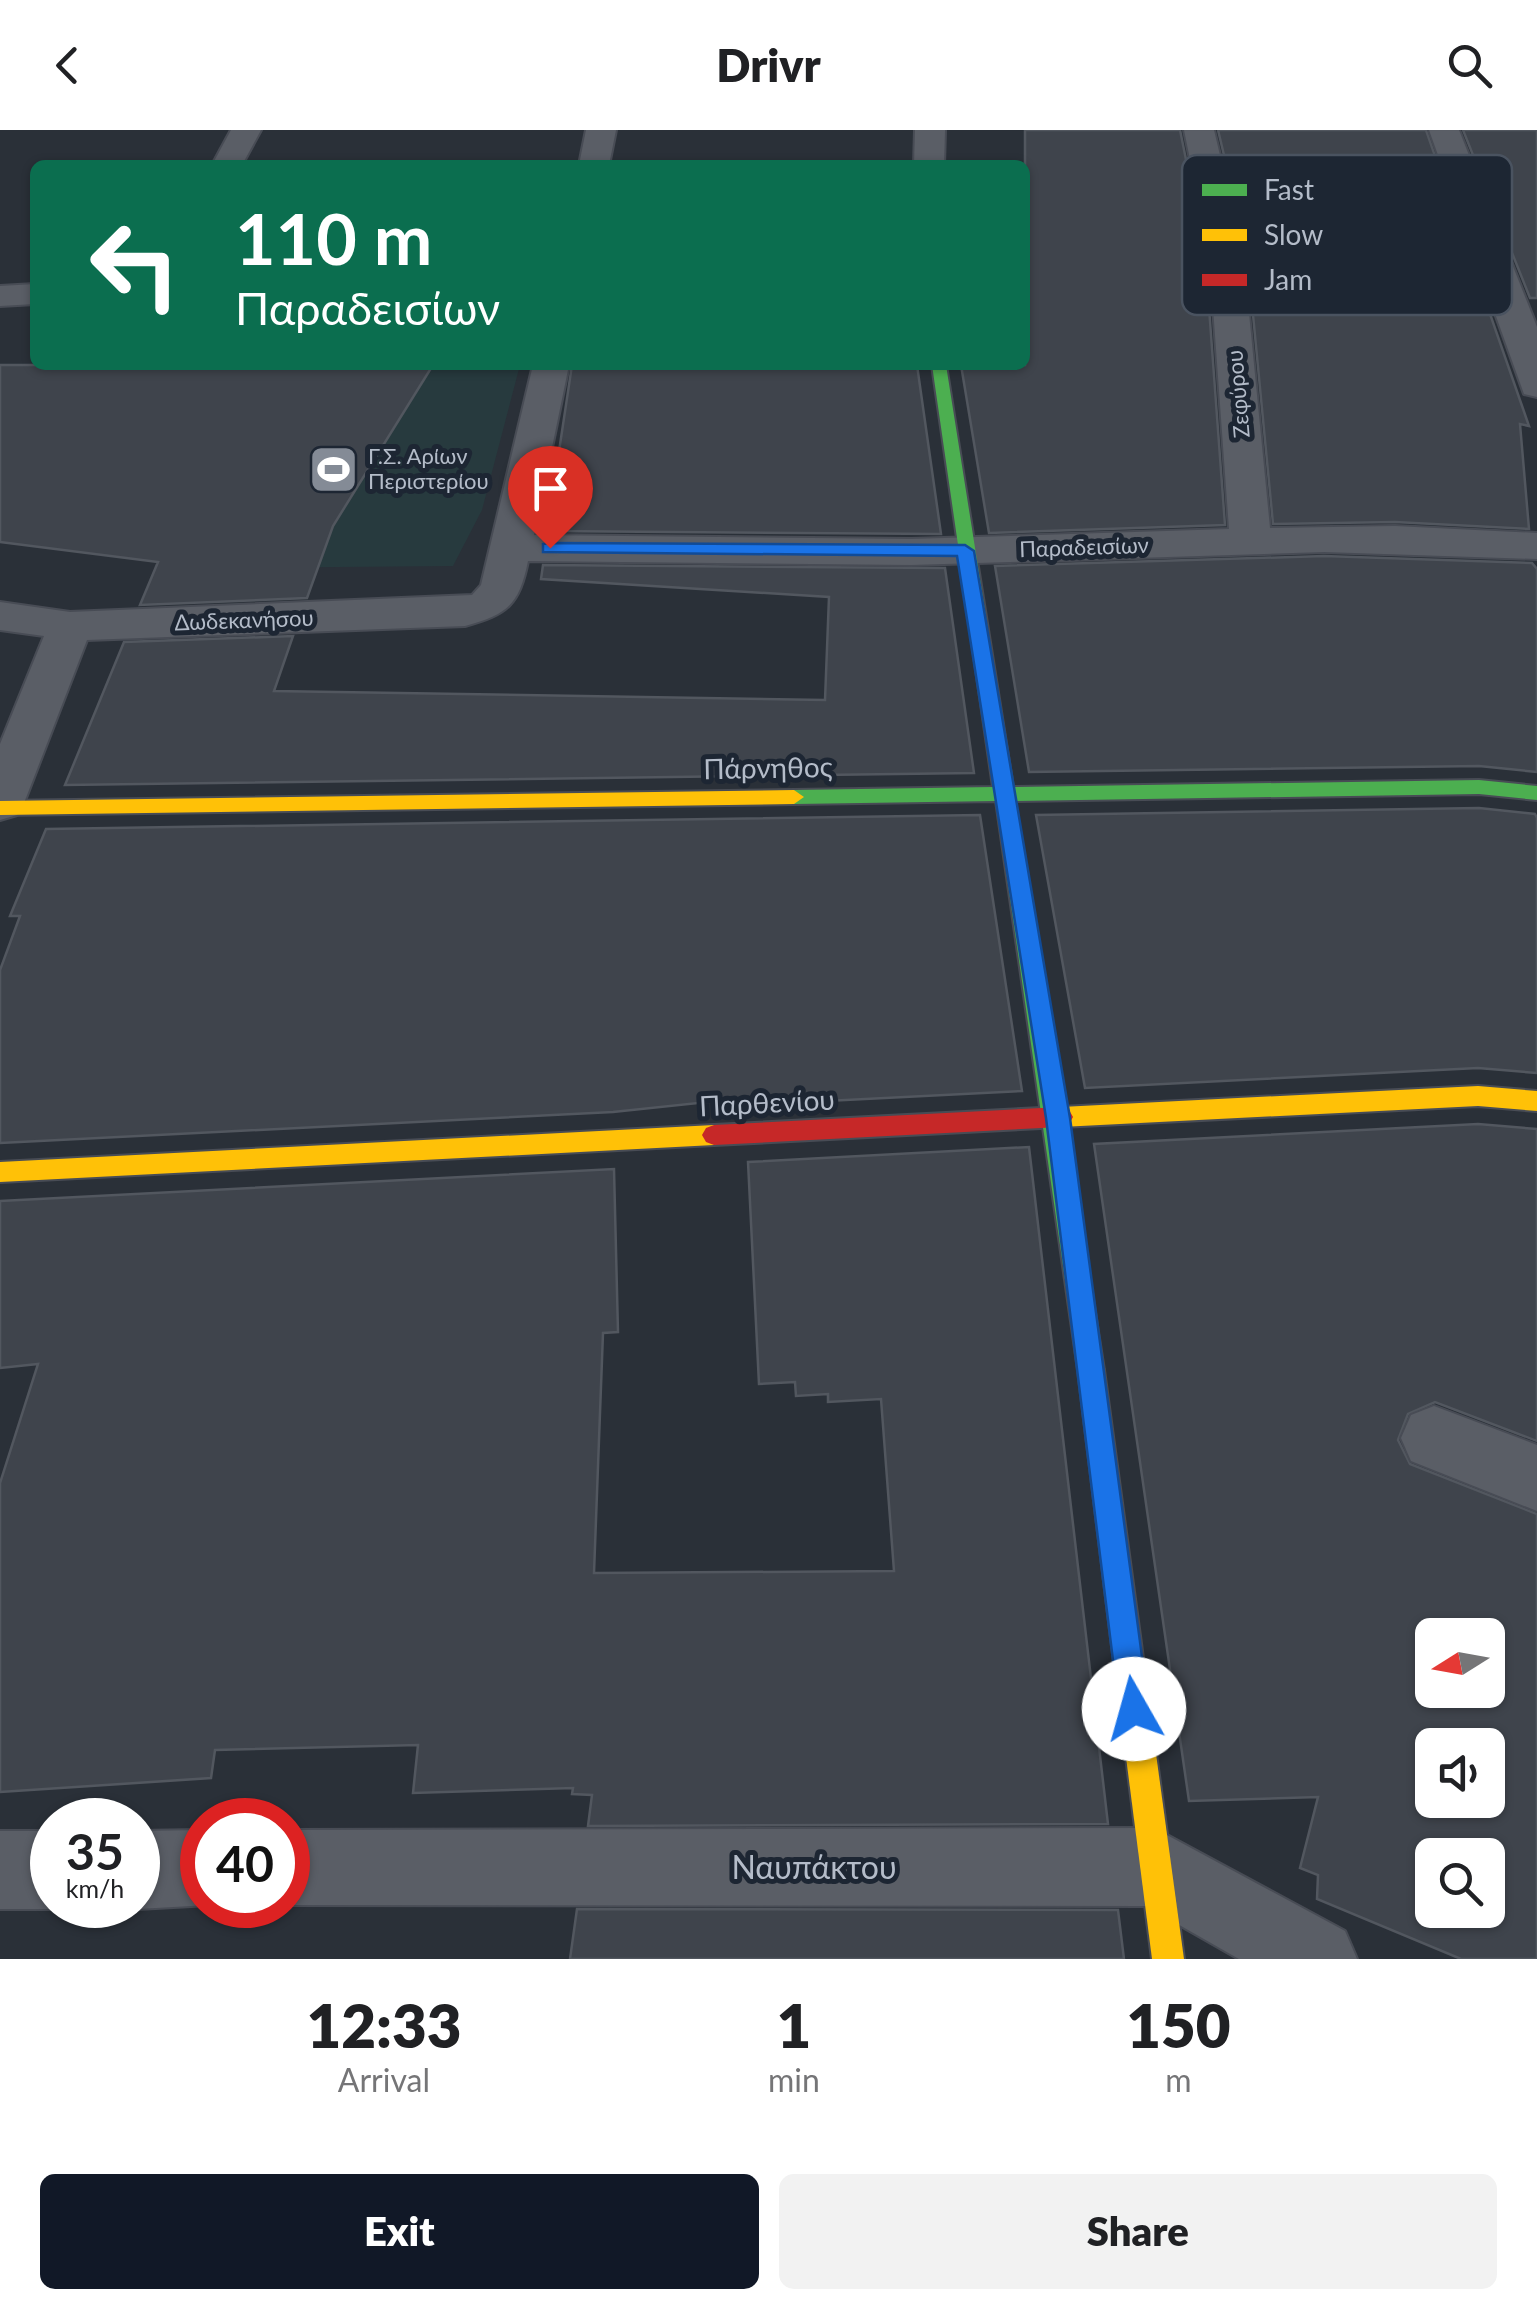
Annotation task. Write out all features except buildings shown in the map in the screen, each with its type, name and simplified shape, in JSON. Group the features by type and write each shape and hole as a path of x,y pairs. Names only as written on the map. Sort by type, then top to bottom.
{"street":[{"path":"230,160 246,130"},
{"path":"595,160 601,130"},
{"path":"930,130 930,160"},
{"name":"Ζεφύρου","path":"1199,130 1205,155"},
{"path":"1444,130 1454,155"},
{"path":"0,296 30,294"},
{"path":"1512,308 1537,386"},
{"name":"Ζεφύρου","path":"1231,315 1251,542"},
{"path":"512,548 550,370"},
{"path":"940,370 965,551 1058,1118 1168,1959"},
{"name":"Παραδεισίων","path":"512,548 965,551 1479,540 1537,546"},
{"name":"Δωδεκανήσου","path":"0,616 70,626 465,612 487,605 502,588 512,548"},
{"path":"0,806 70,626"},
{"name":"Πάρνηθος","path":"0,806 1479,787 1537,793"},
{"name":"Παρθενίου","path":"0,1172 1478,1096 1537,1101"},
{"path":"1434,1438 1537,1478"},
{"name":"Ναυπάκτου","path":"310,1869 1154,1867 1317,1959"},
{"path":"0,1870 30,1870"}],"green space":[{"name":"Γ.Σ. Αρίων Περιστερίου","path":"226,370 519,370 482,510 453,566 213,568 148,561 196,495"}],"traffic: fast":[{"path":"940,370 1091,1370"},
{"path":"794,797 1479,787 1537,793"}],"traffic: slow":[{"path":"0,808 794,797"},
{"path":"1061,1117 1478,1096 1537,1101"},
{"path":"0,1172 714,1135"},
{"path":"1133,1695 1168,1959"}],"traffic: jam":[{"path":"714,1135 1061,1117"},
{"path":"1091,1370 1133,1695"}],"place":[{"name":"Γ.Σ. Αρίων Περιστερίου","path":"333,469"}],"route":[{"path":"550,548 965,551 1058,1118 1134,1709"}]}
